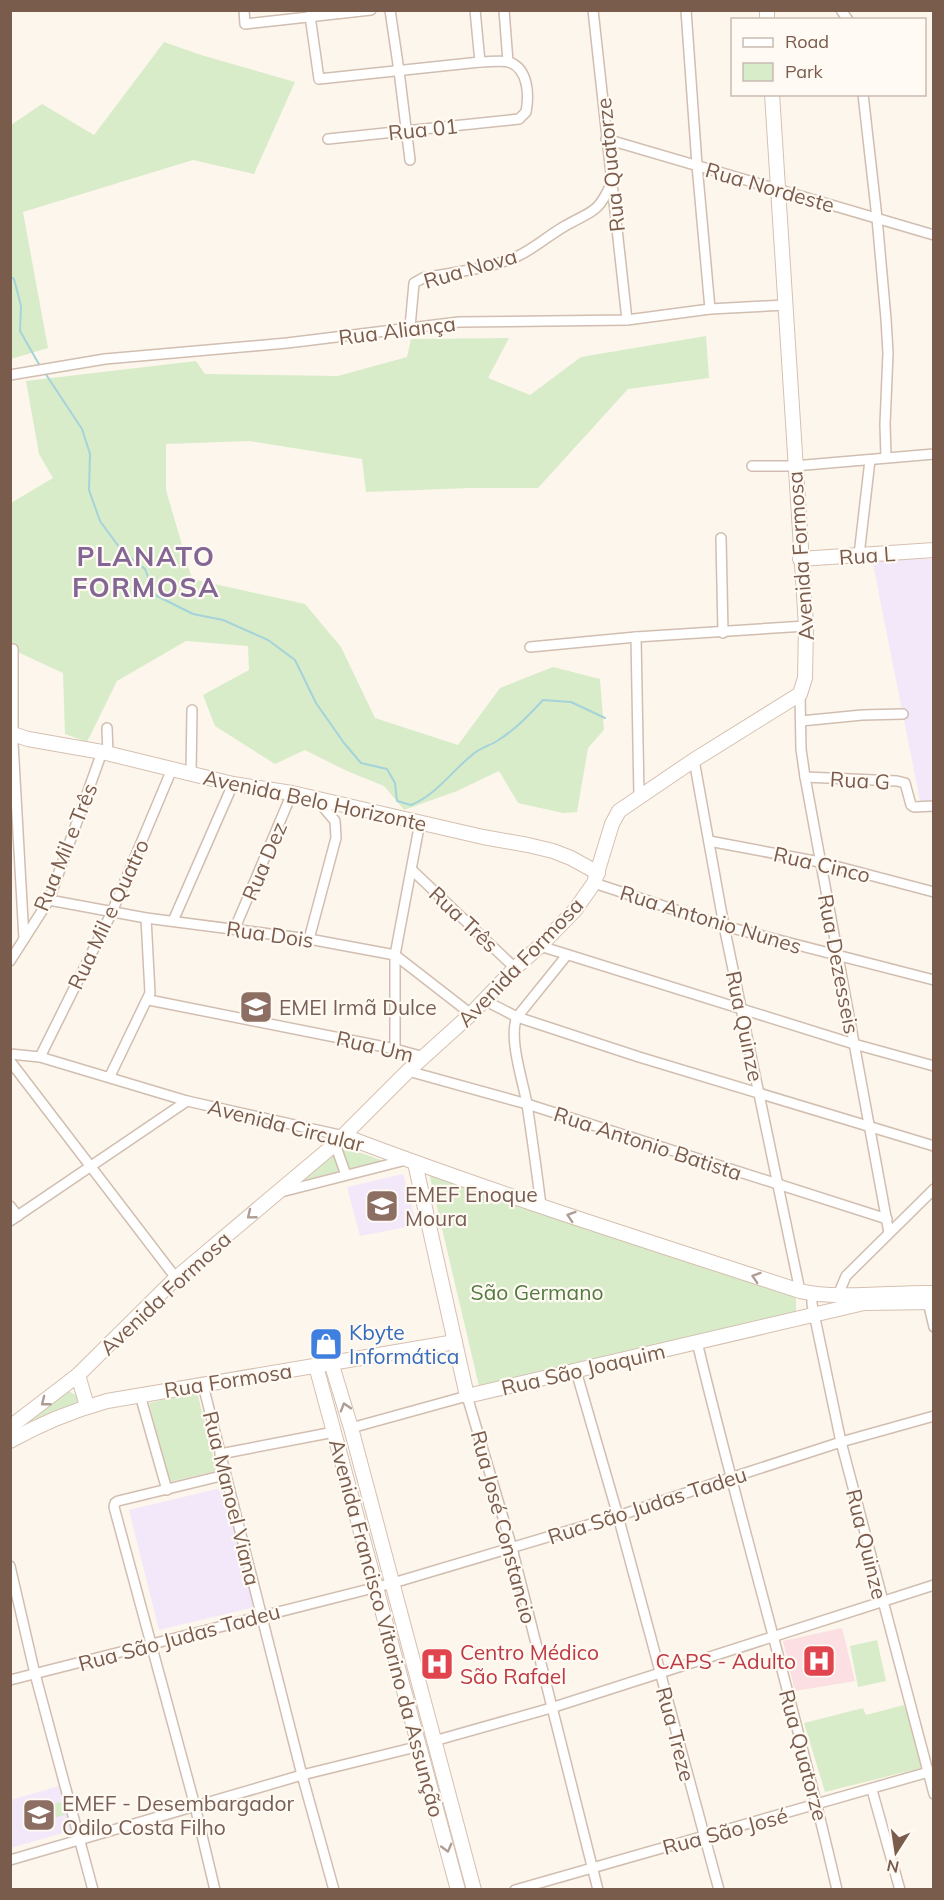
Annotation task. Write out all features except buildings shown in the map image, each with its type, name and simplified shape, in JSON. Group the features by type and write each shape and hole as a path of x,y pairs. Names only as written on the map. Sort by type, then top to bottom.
{"main road":[{"path":"772,96 779,189"},
{"name":"Avenida Formosa","path":"10,1441 17,1428 78,1375 176,1278 339,1140 408,1071 471,1014 575,910 596,878 615,817 623,807 800,694 805,678 806,626 794,466 779,189"},
{"name":"Rua L","path":"800,559 933,550"},
{"name":"Avenida Belo Horizonte","path":"12,738 105,753 233,784 292,793 318,801 553,851 572,858 596,878"},
{"name":"Avenida Circular","path":"339,1140 410,1161 806,1292 932,1299"},
{"name":"Rua José Constancio","path":"410,1161 467,1396"},
{"name":"Rua São Joaquim","path":"467,1396 815,1313 864,1303 932,1299"},
{"name":"Rua Formosa","path":"107,1401 455,1342"},
{"name":"Avenida Francisco Vitorino da Assunção","path":"331,1362 393,1583 474,1890"},
{"name":"Avenida Francisco Vitorino da Assunção","path":"316,1366 458,1890"},
{"path":"78,1375 87,1407"},
{"name":"Avenida Formosa","path":"17,1428 107,1401"},
{"path":"441,1824 455,1822"}],"street":[{"path":"244,10 245,24 283,15 310,16 371,10"},
{"path":"390,10 410,159"},
{"path":"475,10 480,63"},
{"path":"310,16 320,79 508,62 504,10"},
{"name":"Rua Quatorze","path":"593,10 627,320"},
{"path":"686,10 710,309"},
{"name":"Rua 01","path":"328,139 519,119 525,112 528,89 520,69 508,62"},
{"path":"863,96 877,218 888,353 886,457"},
{"name":"Rua Nordeste","path":"606,139 933,235"},
{"name":"Rua Nova","path":"410,327 414,283 423,278 498,263 519,255 566,226 589,215 598,207 612,181"},
{"name":"Rua Aliança","path":"10,375 105,359 287,343 459,322 627,320 710,309 785,305"},
{"path":"752,466 794,466 933,454"},
{"path":"859,555 870,460"},
{"path":"721,538 723,633"},
{"path":"530,647 636,637 806,626"},
{"path":"636,637 639,796"},
{"name":"Rua Mil e Três","path":"13,649 12,738 24,939"},
{"name":"Rua Dezesseis","path":"800,694 801,748 805,777 889,1233"},
{"path":"191,774 192,710"},
{"path":"801,722 862,715 903,714"},
{"name":"Rua Mil e Três","path":"10,961 49,900 105,753 107,728"},
{"name":"Rua Quinze","path":"694,760 740,1007 779,1184 806,1292"},
{"name":"Rua Mil e Quatro","path":"40,1057 112,912 171,769"},
{"name":"Rua G","path":"805,777 897,781 905,783 910,805 914,807 933,806"},
{"path":"173,921 233,784"},
{"name":"Rua Dez","path":"235,928 292,793"},
{"path":"309,939 336,838 335,821 318,801"},
{"path":"395,1049 395,955 420,822"},
{"name":"Rua Cinco","path":"709,841 820,861 933,892"},
{"name":"Rua Três","path":"412,870 515,968"},
{"name":"Rua Antonio Nunes","path":"596,878 724,926 933,980"},
{"name":"Rua Dois","path":"49,900 146,918 235,928 395,955 471,1014"},
{"path":"110,1076 149,1000 146,918"},
{"path":"540,946 854,1044 933,1066"},
{"path":"541,1206 515,1038 515,1024 517,1017 567,955"},
{"name":"Rua Um","path":"149,1000 395,1049 424,1058"},
{"path":"484,1000 517,1017 639,1057 933,1146"},
{"name":"Avenida Circular","path":"10,1054 40,1057 110,1076 187,1101 339,1140"},
{"path":"10,1061 176,1278"},
{"name":"Rua Antonio Batista","path":"408,1071 527,1104 887,1219"},
{"path":"10,1206 14,1219 187,1101"},
{"path":"339,1140 346,1175"},
{"path":"279,1192 410,1161"},
{"path":"838,1295 846,1276 933,1189"},
{"path":"806,1292 815,1313"},
{"path":"932,1299 933,1327"},
{"name":"Rua Quinze","path":"815,1313 841,1442 882,1601 931,1772 933,1794"},
{"name":"Rua Quatorze","path":"697,1342 730,1478 818,1805 837,1890"},
{"name":"Rua Treze","path":"576,1371 618,1516 719,1890"},
{"name":"Rua Manoel Viana","path":"203,1385 302,1775 334,1890"},
{"path":"140,1395 167,1490"},
{"name":"Rua São Joaquim","path":"351,1428 467,1396"},
{"name":"Rua José Constancio","path":"467,1396 512,1548 598,1890"},
{"name":"Rua São Judas Tadeu","path":"10,1680 393,1583 618,1516 841,1442 933,1416"},
{"path":"220,1454 334,1431"},
{"path":"215,1890 195,1806 114,1504 118,1501 225,1475"},
{"path":"10,1566 35,1674 93,1890"},
{"path":"434,1741 551,1708 933,1585"},
{"path":"10,1860 302,1775 420,1746"},
{"name":"Rua São José","path":"515,1890 931,1772"},
{"path":"872,1790 900,1890"}],"shaded area":[{"path":"872,559 933,559 933,801 920,801"},
{"name":"EMEF Enoque Moura","path":"403,1174 417,1225 360,1236 347,1187"},
{"path":"225,1487 255,1607 159,1630 129,1510"},
{"name":"CAPS - Adulto","path":"842,1628 855,1681 795,1691 783,1641"},
{"name":"EMEF - Desembargador Odilo Costa Filho","path":"59,1786 73,1830 11,1848 11,1800"}],"green space":[{"path":"164,42 295,82 254,174 193,160 23,212 48,348 11,359 11,125 42,104 94,135"},
{"path":"706,336 709,378 628,389 538,488 366,492 362,459 249,441 166,444 166,490 192,579 305,604 341,647 375,718 458,745 500,688 553,667 600,679 604,730 588,748 577,812 563,813 518,803 499,771 457,791 404,810 384,786 305,750 275,764 215,726 203,695 249,670 248,646 186,641 117,681 87,742 65,734 63,673 11,649 11,503 53,478 39,454 26,381 196,361 205,374 338,376 407,357 411,339 509,338 488,378 530,395 581,357"},
{"path":"341,1146 384,1161 304,1180"},
{"name":"São Germano","path":"429,1173 796,1296 796,1312 479,1386"},
{"path":"67,1390 77,1396 75,1407 26,1427 23,1422"},
{"path":"197,1392 217,1471 169,1482 149,1403"},
{"path":"877,1640 886,1681 858,1687 850,1646"},
{"path":"904,1705 925,1767 825,1792 804,1723 863,1708 866,1715"},
{"path":"61,1802 65,1815 38,1822 34,1809"}],"waterway":[{"path":"10,276 14,279 21,306 20,331 40,366"},
{"path":"45,373 82,429 90,454 89,490 100,521 122,551 145,569 155,595 193,614 223,620 268,640 295,660 316,703 344,743 361,763 387,769 395,783 397,801 411,805 429,795 475,753 516,727 543,700 571,702 605,718"}],"place":[{"name":"EMEI Irmã Dulce","path":"256,1007"},
{"name":"EMEF Enoque Moura","path":"382,1206"},
{"name":"Kbyte Informática","path":"326,1344"},
{"name":"CAPS - Adulto","path":"819,1661"},
{"name":"Centro Médico São Rafael","path":"437,1664"},
{"name":"EMEF - Desembargador Odilo Costa Filho","path":"39,1815"}],"district":[{"name":"PLANATO FORMOSA","path":"146,572"}]}
